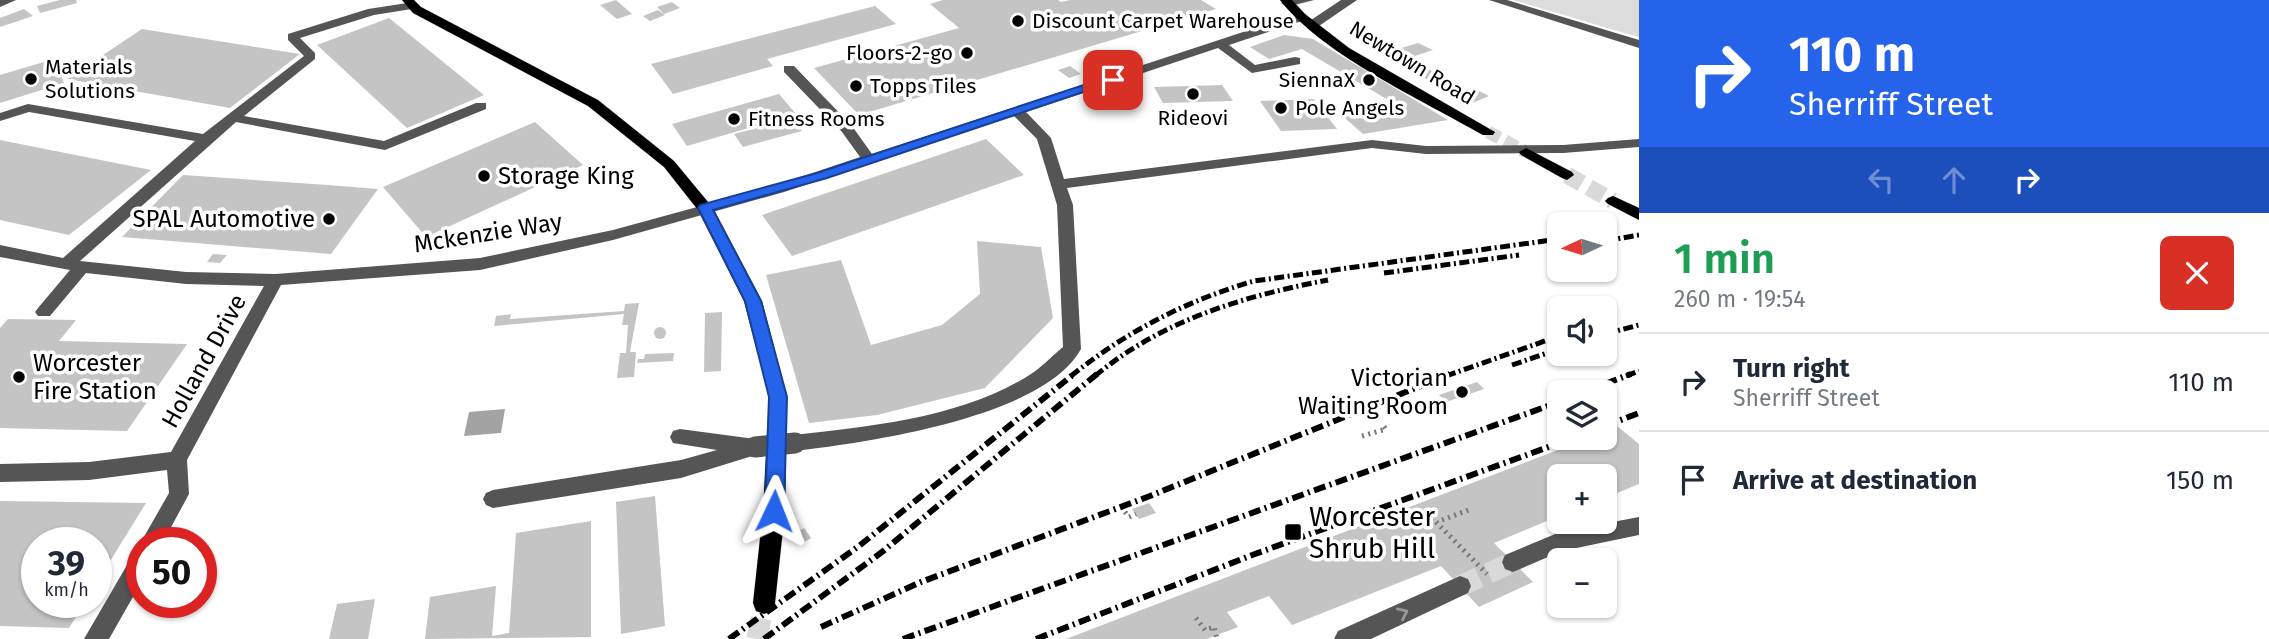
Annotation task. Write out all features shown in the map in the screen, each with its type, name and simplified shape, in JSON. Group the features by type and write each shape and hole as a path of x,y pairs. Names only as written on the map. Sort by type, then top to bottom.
{"main road":[{"name":"Newtown Road","path":"1286,2 1345,51 1488,132"},
{"path":"411,3 593,103 668,164 705,208 753,301 778,397 774,511 764,603"},
{"path":"1526,152 1567,175"},
{"path":"1613,201 1639,215"}],"street":[{"path":"0,3 9,0"},
{"path":"1286,2 1308,0"},
{"name":"Mckenzie Way","path":"0,251 74,266 186,278 275,280 480,264 613,235 779,189 1222,45 1306,21 1351,0"},
{"path":"1495,0 1639,44"},
{"path":"44,312 74,266 206,139 311,56 292,37 411,3"},
{"path":"1222,45 1252,69 1295,61"},
{"path":"789,69 846,129 869,160"},
{"path":"234,118 385,146 481,106"},
{"path":"0,117 28,108 206,139"},
{"path":"493,499 681,469 755,447 844,437 978,408 1040,377 1072,349 1065,205 1044,138 1018,112"},
{"path":"1058,185 1372,144 1440,150 1563,149 1639,143"},
{"name":"Holland Drive","path":"0,473 89,471 177,460 275,280"},
{"path":"680,437 755,447"},
{"path":"160,527 179,494 177,460"},
{"path":"1513,562 1560,542 1639,526"},
{"path":"1346,639 1460,586"},
{"path":"96,639 126,587"}],"path":[{"path":"1362,436 1386,429 1382,424"},
{"path":"1471,509 1439,521 1487,574"},
{"path":"1125,512 1129,517 1136,514"},
{"path":"1196,618 1205,630 1214,626 1217,639"}],"shaded area":[{"path":"1513,0 1639,0 1639,37 1624,33"},
{"path":"505,409 501,433 464,436 469,412"}],"building":[{"path":"60,0 76,0 77,3 40,13 37,6"},
{"path":"616,0 632,14 617,19 600,5"},
{"path":"943,0 1201,0 1216,9 859,115 814,68 959,28 930,4"},
{"path":"672,2 680,8 664,14 657,7"},
{"path":"875,6 896,24 767,59 773,66 673,94 651,64"},
{"path":"24,9 33,16 0,27 0,18"},
{"path":"658,10 665,15 650,21 643,16"},
{"path":"389,18 484,95 407,128 317,45"},
{"path":"142,29 300,54 230,108 67,79"},
{"path":"1284,35 1313,39 1448,120 1363,134 1339,113 1395,104 1302,49 1269,59 1250,47"},
{"path":"1418,43 1433,50 1409,58 1467,91 1473,88 1489,96 1470,104 1382,54"},
{"name":"Materials Solutions","path":"54,59 64,83 0,103 0,75"},
{"path":"1070,66 1081,74 1069,78 1058,70"},
{"name":"Rideovi","path":"1222,85 1233,101 1163,103 1154,87"},
{"name":"Fitness Rooms","path":"779,94 796,114 687,146 672,124"},
{"path":"1314,99 1337,129 1281,131 1260,101"},
{"path":"793,119 802,131 743,147 734,134"},
{"name":"Storage King","path":"535,122 583,165 426,237 383,187"},
{"path":"986,139 1024,175 792,256 762,215"},
{"path":"0,140 151,170 69,235 0,220"},
{"path":"183,175 378,189 331,254 122,237"},
{"path":"977,241 1041,247 1053,318 985,388 877,415 809,423 766,275 841,260 871,345 942,325 980,294"},
{"path":"213,254 227,255 220,263 207,262"},
{"path":"639,303 630,352 636,352 634,377 617,378 620,353 626,353 628,325 622,325 624,314 494,326 496,316 511,314 510,319 624,311 625,304"},
{"path":"722,312 721,371 704,372 705,313"},
{"path":"8,319 76,320 59,341 187,344 127,431 0,428 0,328"},
{"path":"660,327 666,333 660,339 654,333"},
{"path":"674,353 673,361 637,363 638,359 644,359 645,354"},
{"name":"Victorian Waiting Room","path":"1477,382 1484,389 1446,402 1439,395"},
{"path":"1617,426 1639,444 1639,484 1617,493 1617,464 1547,464 1547,521 1494,543 1533,582 1479,607 1441,566 1292,625 1269,596 1227,612 1238,627 1207,639 1066,639 1558,450 1617,450"},
{"path":"655,496 665,626 621,634 616,502"},
{"path":"0,501 146,503 131,527 126,527 126,535 112,558 112,527 21,527 21,618 75,618 69,628 0,626"},
{"path":"1149,503 1156,513 1139,519 1132,509"},
{"path":"591,521 591,637 425,639 430,597 496,586 492,636 509,633 516,533"},
{"path":"804,528 811,538 803,543 796,533"},
{"path":"375,599 368,639 329,639 337,604"}],"tunnel":[{"path":"1488,132 1526,152"},
{"path":"1567,175 1613,201"},
{"path":"1460,586 1513,562"},
{"path":"757,639 764,603"}],"railway":[{"path":"1617,239 1639,235"},
{"path":"1071,376 1114,345 1158,319 1205,298 1254,281 1547,241"},
{"path":"1384,273 1519,255"},
{"path":"1095,376 1148,340 1205,313 1266,294 1328,280"},
{"path":"1617,331 1639,325"},
{"path":"1446,376 1547,340"},
{"path":"1512,365 1547,353"},
{"path":"1626,376 1639,371"},
{"path":"729,639 859,546 1074,374"},
{"path":"764,639 882,552 1097,374"},
{"path":"821,627 921,582 1150,496 1450,374"},
{"path":"1615,380 1631,374"},
{"path":"903,639 1547,406"},
{"path":"1617,421 1639,413"},
{"path":"1036,639 1255,554 1547,447"}],"place":[{"name":"Discount Carpet Warehouse","path":"1018,21"},
{"name":"Floors-2-go","path":"967,53"},
{"name":"Materials Solutions","path":"31,79"},
{"name":"SiennaX","path":"1369,80"},
{"name":"Topps Tiles","path":"856,86"},
{"name":"Rideovi","path":"1193,94"},
{"name":"Pole Angels","path":"1281,108"},
{"name":"Fitness Rooms","path":"734,119"},
{"name":"Storage King","path":"484,176"},
{"name":"SPAL Automotive","path":"329,219"},
{"name":"Worcester Fire Station","path":"19,377"},
{"name":"Victorian Waiting Room","path":"1462,392"},
{"name":"Worcester Shrub Hill","path":"1293,532"}],"route":[{"path":"774,511 778,397 753,301 705,208 822,176 1113,80"}]}
